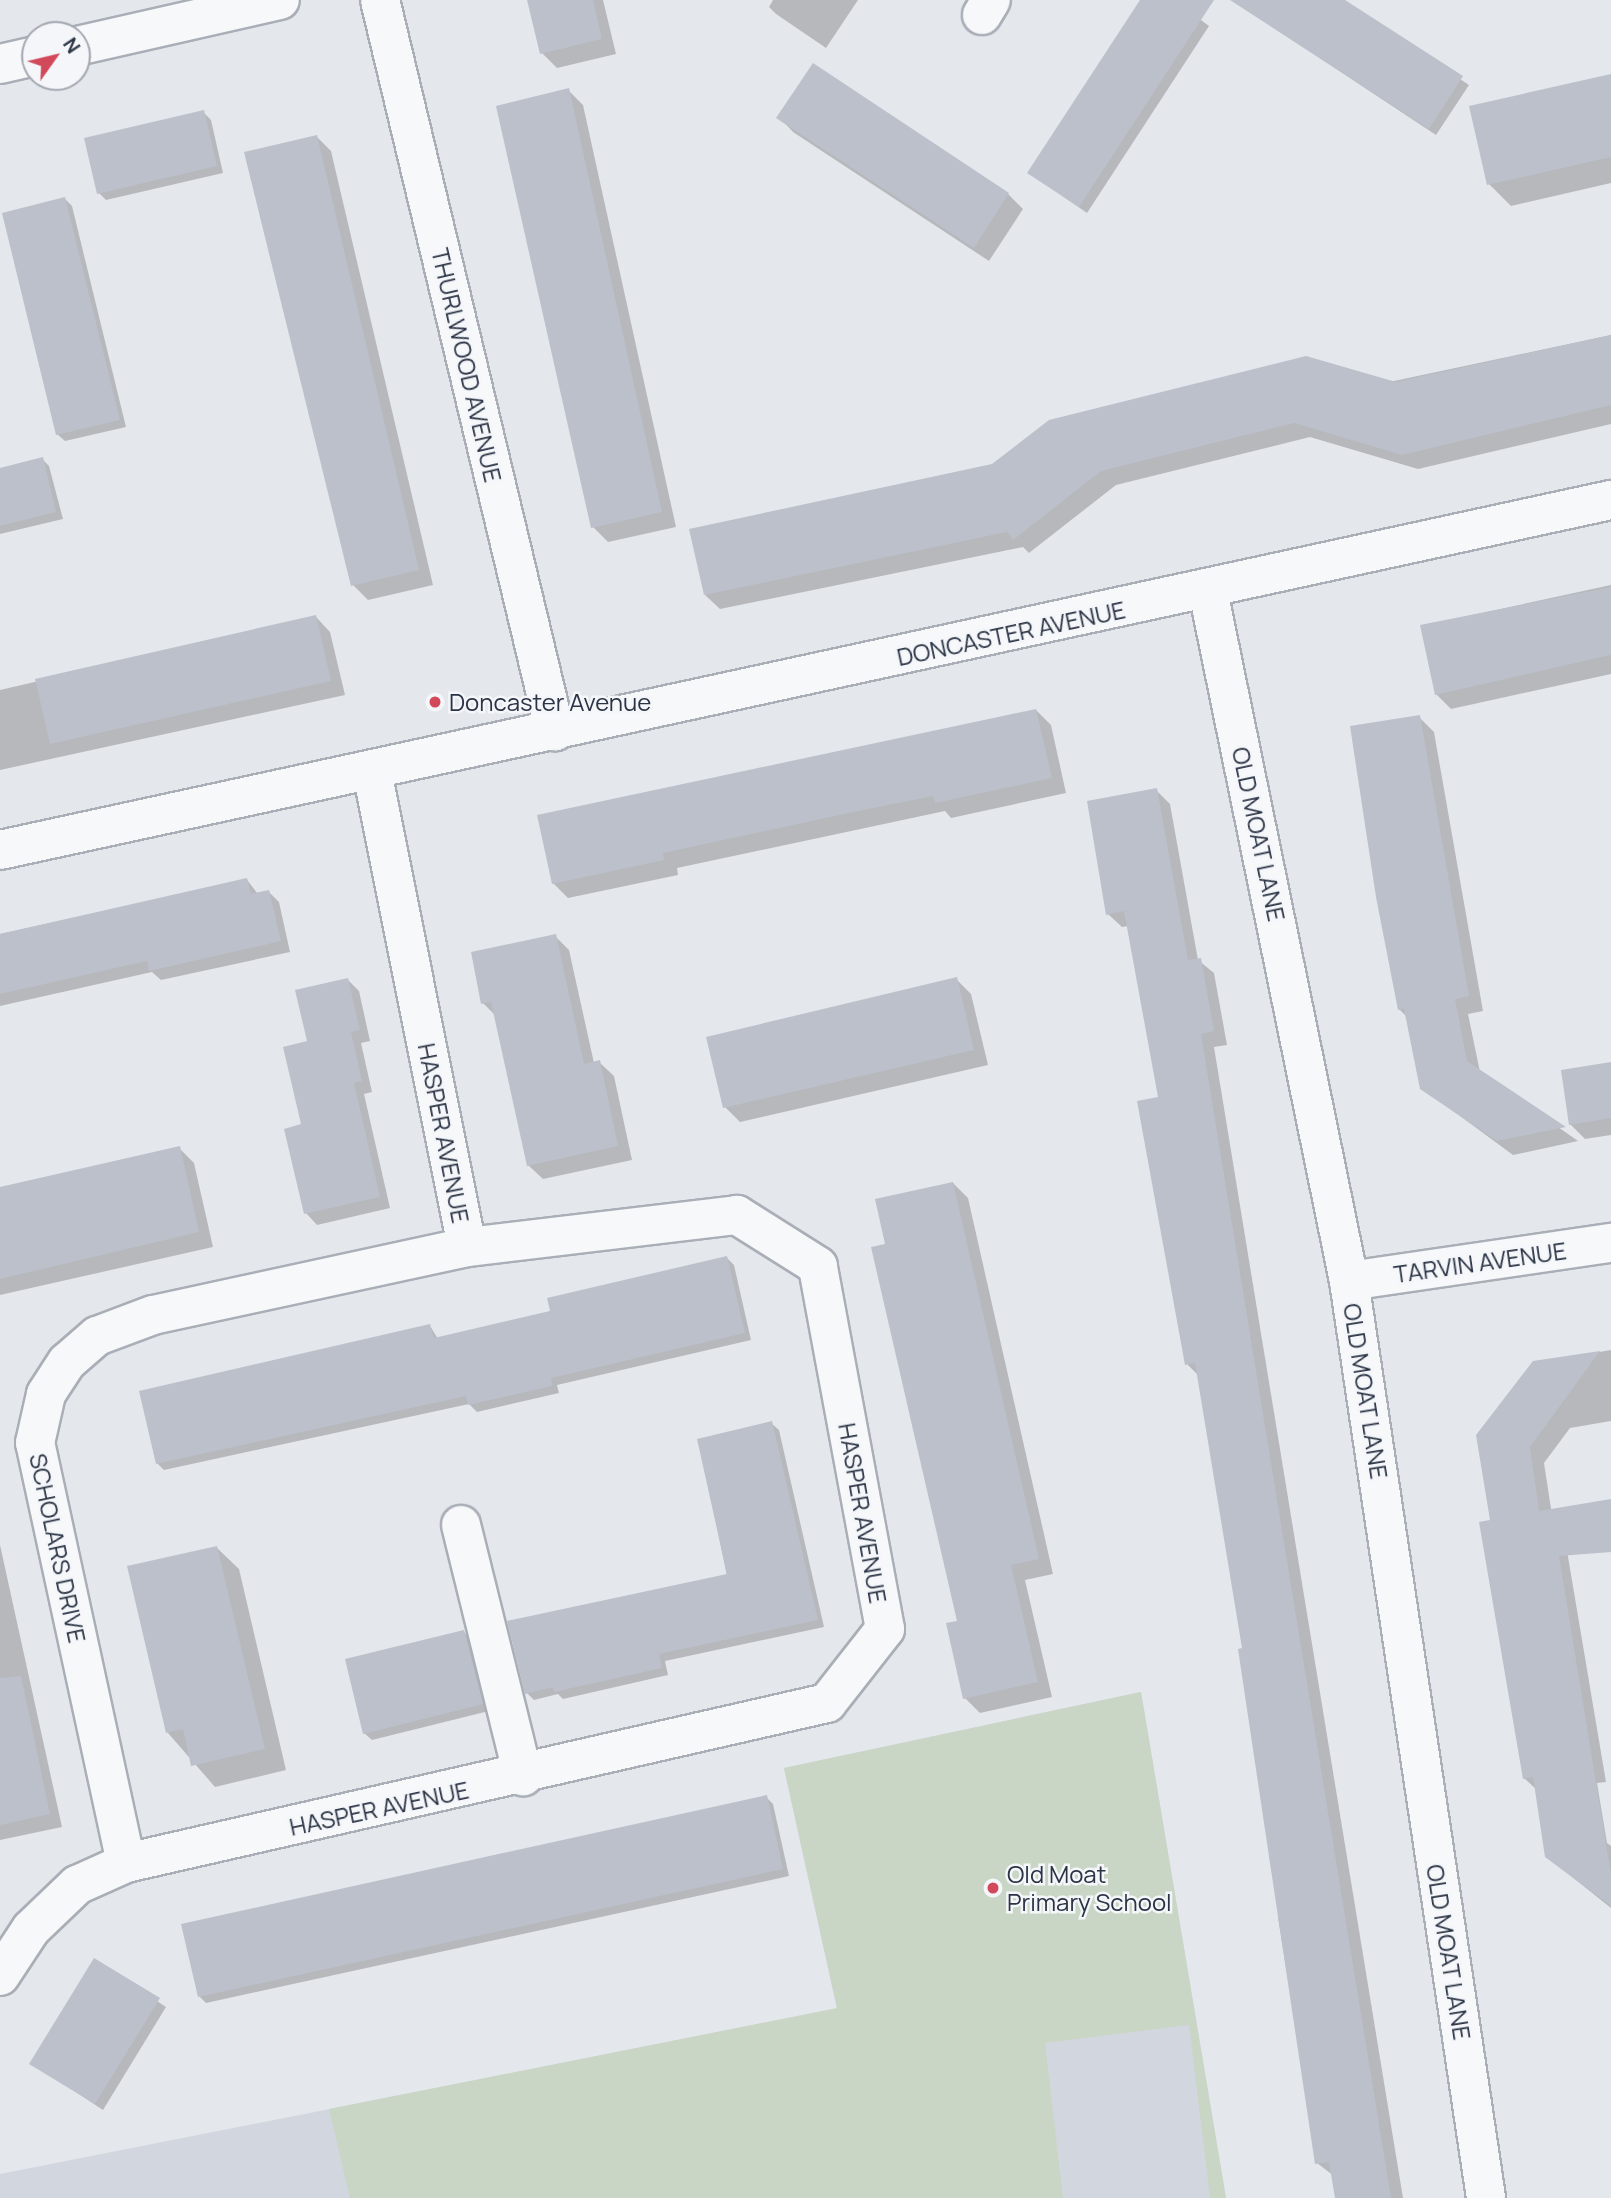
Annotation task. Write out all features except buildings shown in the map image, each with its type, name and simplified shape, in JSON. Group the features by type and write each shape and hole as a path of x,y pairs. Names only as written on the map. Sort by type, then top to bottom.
{"street":[{"path":"91,43 280,0"},
{"name":"THURLWOOD AVENUE","path":"380,0 555,731"},
{"path":"0,64 21,59"},
{"name":"DONCASTER AVENUE","path":"0,850 1208,591 1611,500"},
{"name":"OLD MOAT LANE","path":"1208,591 1349,1281 1486,2198"},
{"name":"HASPER AVENUE","path":"0,1976 31,1929 77,1885 126,1863 523,1776 827,1703 885,1629 818,1266 737,1215 467,1247 372,771"},
{"name":"TARVIN AVENUE","path":"1349,1281 1611,1243"},
{"name":"SCHOLARS DRIVE","path":"126,1863 35,1443 46,1394 67,1362 97,1336 153,1315 467,1247"},
{"path":"461,1525 523,1776"}],"shaded area":[{"name":"Old Moat Primary School","path":"1141,1692 1226,2198 0,2198 0,2174 837,2009 784,1768"}],"green space":[{"name":"Old Moat Primary School","path":"1141,1692 1226,2198 1210,2198 1189,2025 1045,2043 1063,2198 350,2198 329,2109 837,2008 784,1768"}],"place":[{"name":"Doncaster Avenue","path":"435,702"},
{"name":"Old Moat Primary School","path":"993,1888"}]}
